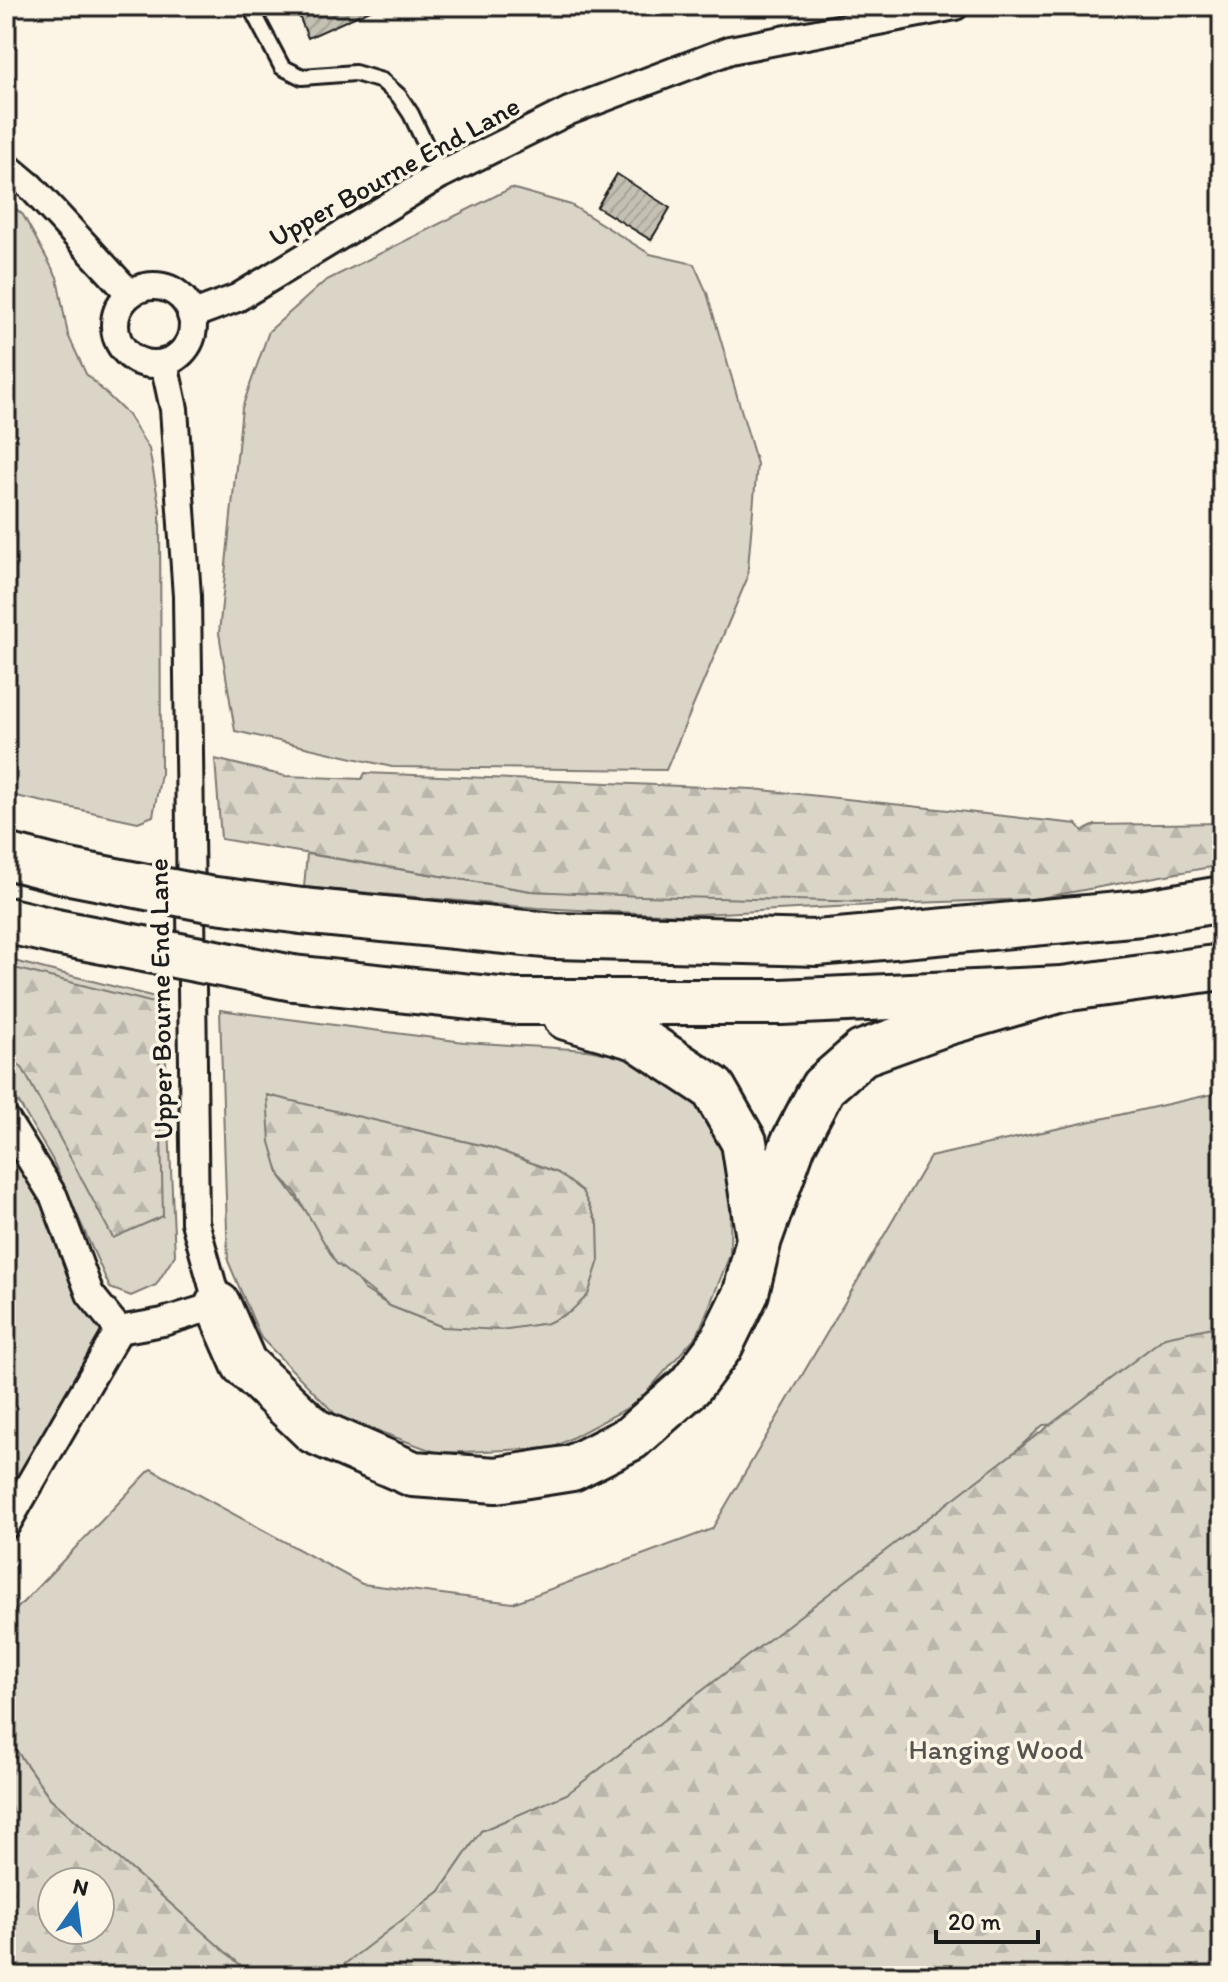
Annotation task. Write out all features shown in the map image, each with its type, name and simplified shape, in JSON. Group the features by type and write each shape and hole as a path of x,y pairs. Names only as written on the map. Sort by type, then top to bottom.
{"highway":[{"path":"6,856 208,899 555,936 817,943 1141,913 1222,899"},
{"path":"6,920 293,978 517,1002 781,1002 1062,989 1222,967"},
{"path":"218,1305 244,1364 314,1431 413,1474 496,1480 572,1468 631,1438 690,1386 720,1346 746,1293 759,1239 793,1144 823,1087 862,1053 948,1022 1062,989"},
{"path":"517,1002 636,1037 713,1088 744,1142 759,1239"}],"street":[{"name":"Upper Bourne End Lane","path":"191,315 237,298 440,175 569,111 730,50 870,14 955,6"},
{"path":"6,166 31,187 130,294"},
{"path":"142,288 167,289 177,294 191,315 190,339 184,350 164,363 137,360 118,342 116,316 130,294 142,288"},
{"name":"Upper Bourne End Lane","path":"164,363 174,409 187,596 195,1222 218,1305"},
{"path":"6,1120 54,1197 90,1294 119,1330"},
{"path":"6,1525 119,1330 163,1322 218,1305"}],"lane":[{"path":"250,6 282,67 302,77 355,73 382,81 391,88 411,114 440,175"}],"green space":[{"path":"511,188 571,205 650,254 694,264 707,293 757,464 747,579 666,770 392,767 235,731 219,633 242,408 269,331 325,281"},
{"path":"6,200 23,215 57,277 68,335 86,374 128,415 149,449 160,509 161,774 153,816 138,822 6,794"},
{"path":"215,759 285,776 362,779 365,773 753,789 1077,824 1083,831 1095,825 1222,823 1222,865 1034,899 912,903 531,891 221,839"},
{"path":"307,854 531,891 912,903 681,915 538,908 304,887"},
{"path":"6,959 163,999 175,1255 156,1285 131,1296 110,1288 52,1159 6,1081"},
{"path":"6,966 158,1004 163,1216 113,1238 23,1069 6,1052"},
{"path":"220,1010 464,1042 587,1050 652,1062 709,1111 731,1170 730,1255 698,1334 637,1403 553,1448 438,1453 337,1416 261,1338 228,1261","holes":["267,1096 493,1148 558,1173 443,1327 390,1306 364,1289 280,1176"]},
{"path":"1222,1092 1222,1398 1205,1418 1043,1425 732,1723 481,1831 382,1976 177,1976 116,1890 116,1866 99,1866 6,1736 6,1620 151,1469 362,1584 513,1603 712,1529 930,1157"},
{"path":"267,1095 493,1148 558,1173 582,1191 598,1224 599,1260 588,1295 570,1312 548,1323 501,1330 443,1327 390,1306 336,1263 295,1192 280,1176 270,1142"},
{"path":"6,1120 119,1330 6,1527"},
{"name":"Hanging Wood","path":"1222,1325 1222,1976 329,1976 440,1891 481,1831 567,1794 1165,1337"},
{"path":"6,1736 50,1798 253,1976 6,1976"}],"building":[{"path":"295,6 379,6 308,38"},
{"path":"617,174 670,208 651,240 597,207"}]}
